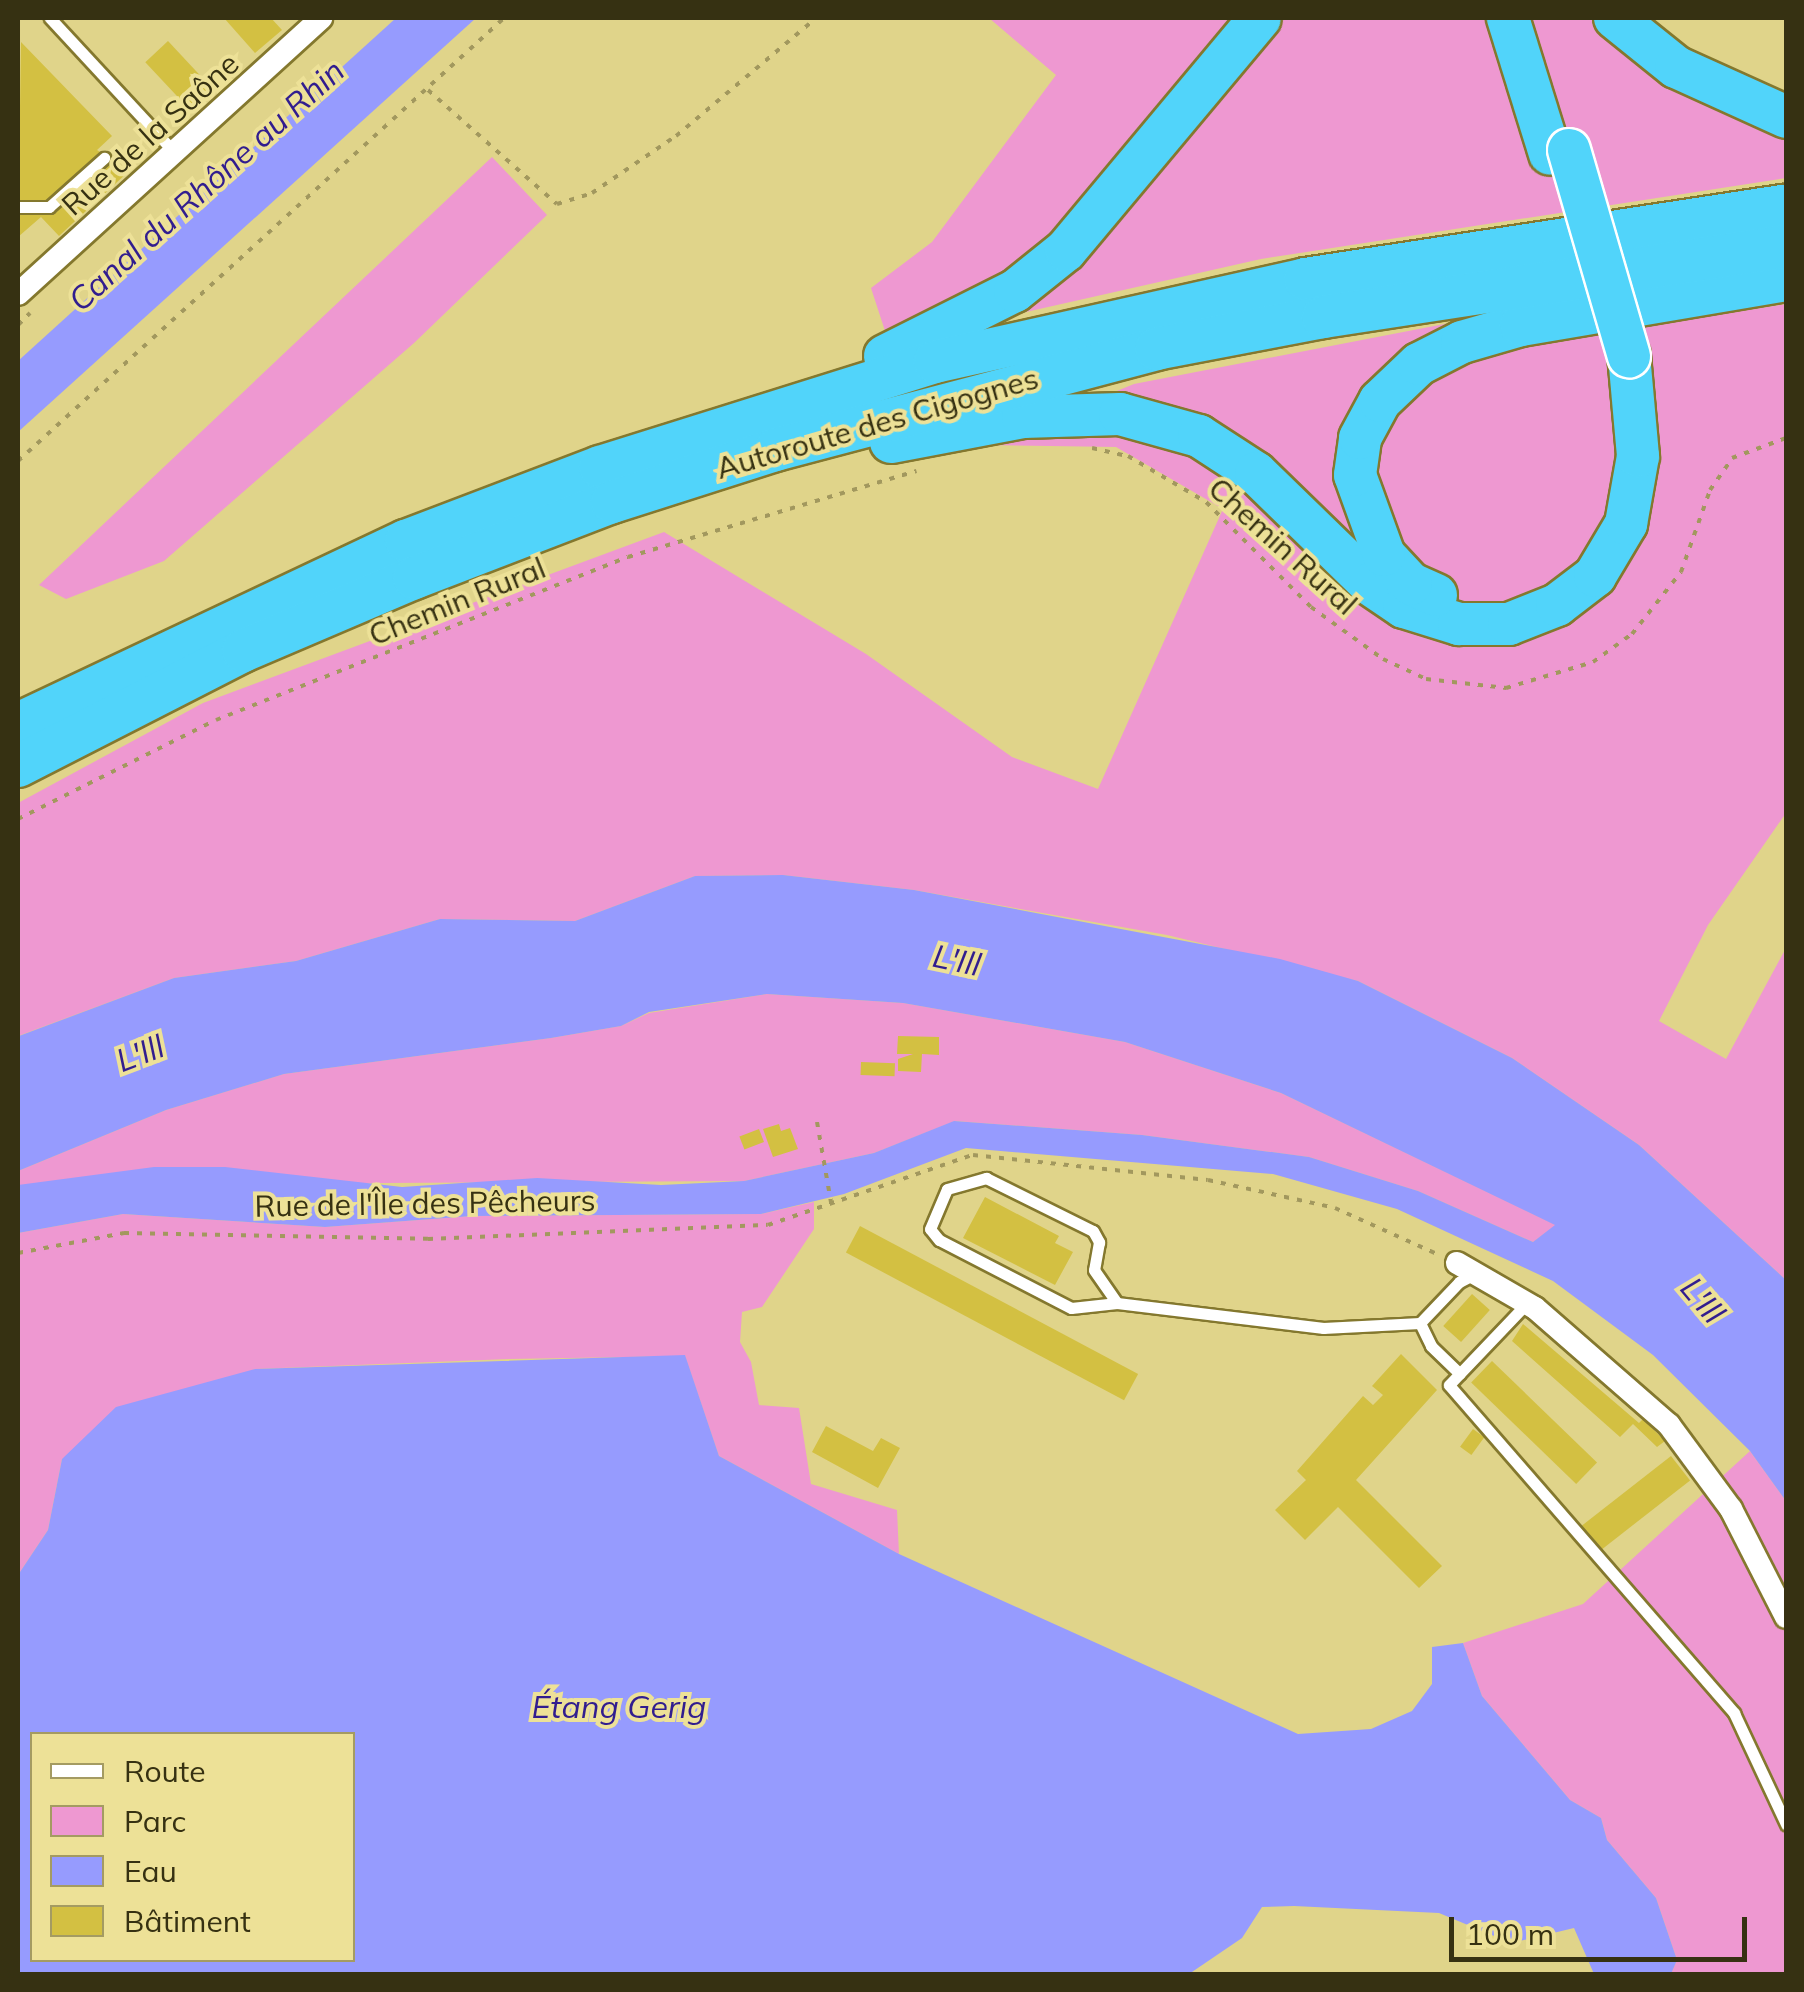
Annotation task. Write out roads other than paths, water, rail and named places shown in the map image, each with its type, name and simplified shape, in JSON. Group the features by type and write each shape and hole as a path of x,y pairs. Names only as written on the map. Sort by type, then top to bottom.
{"highway":[{"path":"858,385 890,351 1015,292 1066,250 1260,18"},
{"path":"1508,18 1560,152"},
{"path":"774,450 824,457 1023,417 1120,414 1199,436 1256,474 1370,584 1404,607 1459,624 1508,624 1556,605 1595,576 1626,524 1638,456 1620,357 1560,152 1528,18"},
{"path":"1615,18 1676,67 1786,116"},
{"name":"Autoroute des Cigognes","path":"18,724 406,541 600,467 858,385 1140,312 1305,279 1786,205"},
{"name":"Autoroute des Cigognes","path":"18,766 159,691 414,578 612,502 774,450 1174,345 1786,246"},
{"path":"1620,357 1613,498 1596,535 1568,567 1536,589 1495,603 1456,604 1411,584 1384,555 1355,475 1360,438 1380,401 1419,364 1462,342 1521,325 1786,280"}],"street":[{"name":"Rue de la Saône","path":"18,294 321,18"},
{"path":"1467,1268 1527,1303 1668,1424 1731,1509 1786,1617"}],"lane":[{"path":"50,18 175,153"},
{"path":"18,207 49,207 104,158"},
{"path":"1118,1304 1094,1270 1099,1242 1093,1230 986,1178 947,1189 930,1229 939,1240 1071,1308 1118,1304 1324,1328 1420,1323 1459,1282 1467,1268"},
{"path":"1527,1303 1449,1385 1734,1714 1786,1824"},
{"path":"1420,1323 1432,1346 1460,1374"}],"water":[{"path":"396,18 476,18 18,432 18,361"},
{"name":"L'Ill","path":"783,875 914,890 1280,959 1358,981 1512,1058 1639,1145 1786,1280 1786,1501 1750,1451 1653,1355 1553,1281 1397,1209 1273,1174 966,1148 844,1194 761,1214 472,1216 325,1227 123,1214 18,1233 18,1185 154,1167 225,1167 402,1187 537,1178 661,1185 744,1181 874,1153 954,1121 1142,1135 1309,1157 1418,1191 1533,1242 1555,1225 1281,1093 1125,1042 903,1003 767,994 649,1012 621,1026 551,1038 284,1074 166,1110 18,1171 19,1036 174,978 296,961 440,919 575,921 695,876"},
{"name":"Étang Gerig","path":"685,1355 719,1456 899,1554 1298,1734 1371,1729 1412,1711 1432,1684 1432,1647 1463,1643 1482,1696 1570,1800 1601,1818 1607,1840 1656,1898 1677,1960 1671,1974 1594,1974 1574,1928 1511,1943 1439,1913 1294,1906 1262,1907 1242,1938 1189,1974 18,1974 18,1575 48,1530 62,1459 116,1407 255,1369"}],"water label":[{"name":"Canal du Rhône au Rhin","path":"206,185"}]}
